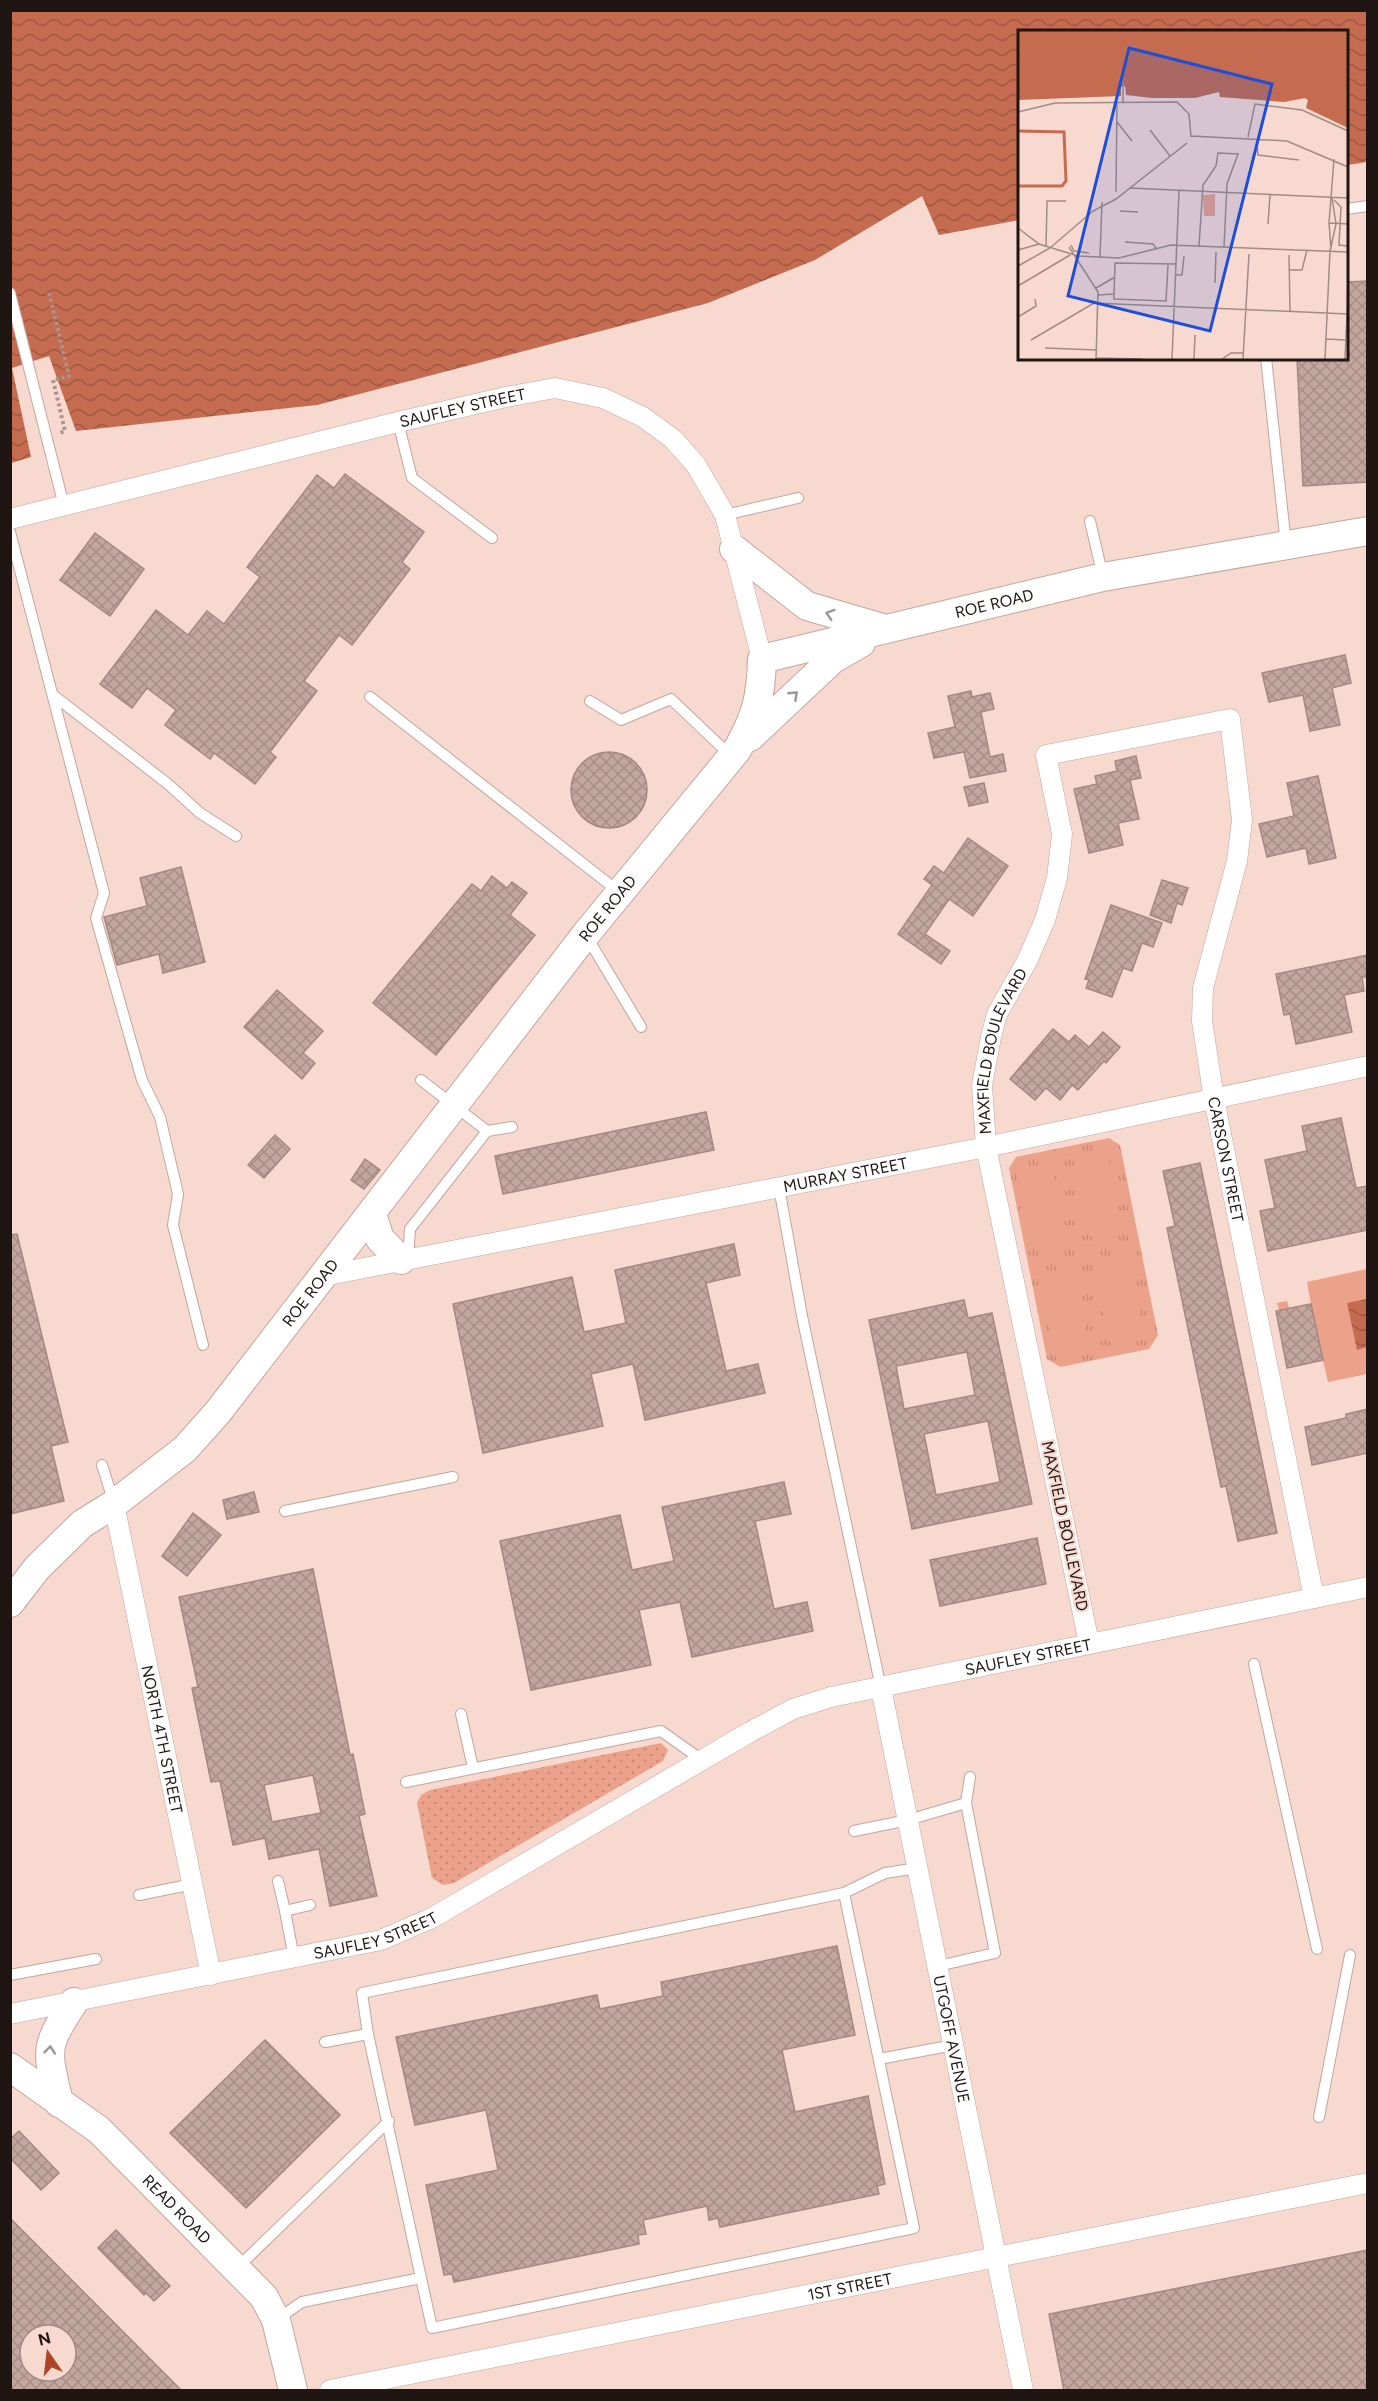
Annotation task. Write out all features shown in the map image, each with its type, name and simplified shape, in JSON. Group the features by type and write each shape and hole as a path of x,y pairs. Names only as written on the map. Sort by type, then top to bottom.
{"street":[{"name":"SAUFLEY STREET","path":"10,519 398,422 555,388 603,398 643,417 673,439 696,465 725,515 762,659"},
{"name":"ROE ROAD","path":"10,1603 37,1568 75,1531 186,1449 218,1412 585,934 734,753 755,718 761,692 762,659 1103,577 1368,531"},
{"path":"734,549 807,606 887,629"},
{"path":"734,753 833,659 887,629"},
{"name":"CARSON STREET","path":"1230,719 1242,820 1237,861 1203,988 1202,1021 1214,1099 1314,1598"},
{"name":"MAXFIELD BOULEVARD","path":"1089,1643 986,1147 982,1085 997,1014 1027,961 1045,920 1057,878 1062,834 1046,755 1230,719"},
{"name":"MURRAY STREET","path":"324,1276 986,1147 1368,1066"},
{"path":"372,1214 380,1239 404,1260"},
{"name":"NORTH 4TH STREET","path":"114,1504 211,1975"},
{"name":"SAUFLEY STREET","path":"10,2014 381,1940 432,1918 702,1760 793,1710 831,1697 1368,1587"},
{"name":"UTGOFF AVENUE","path":"881,1688 1023,2391"},
{"path":"59,2103 48,2056 52,2035 74,2002"},
{"name":"READ ROAD","path":"10,2067 35,2082 59,2103 99,2130 264,2297 276,2320 293,2391"},
{"name":"1ST STREET","path":"330,2391 1368,2183"}],"lane":[{"path":"1348,208 1368,206"},
{"path":"10,293 64,506"},
{"path":"1266,360 1286,545"},
{"path":"398,422 412,478 492,538"},
{"path":"725,515 798,498"},
{"path":"1090,521 1103,577"},
{"path":"10,532 104,894 96,918 142,1080 160,1117 178,1194 173,1225 203,1345"},
{"path":"53,695 168,784 200,813 236,836"},
{"path":"370,697 620,892"},
{"path":"590,701 621,720 671,699 734,753"},
{"path":"585,934 641,1027"},
{"path":"421,1080 487,1131"},
{"path":"404,1260 410,1229 487,1131 512,1127"},
{"path":"779,1186 802,1316 881,1688"},
{"path":"102,1465 114,1504"},
{"path":"285,1511 453,1477"},
{"path":"1254,1664 1317,1949"},
{"path":"461,1714 473,1768"},
{"path":"406,1782 661,1731 702,1760"},
{"path":"938,1966 995,1953 966,1803 970,1777"},
{"path":"854,1831 908,1820 966,1803"},
{"path":"844,1893 914,2228 432,2328 389,2121 368,2034 362,1993 844,1893 885,1873 918,1868"},
{"path":"278,1881 294,1958"},
{"path":"139,1895 193,1884"},
{"path":"285,1911 310,1905"},
{"path":"1319,2117 1350,1955"},
{"path":"10,1975 96,1959"},
{"path":"325,2042 368,2034"},
{"path":"879,2059 954,2046"},
{"path":"237,2268 389,2121"},
{"path":"276,2320 302,2302 421,2278"}],"path":[{"path":"47,436 65,431 53,380 69,376 49,293"}],"green space":[{"path":"1109,1138 1120,1145 1158,1335 1149,1349 1060,1367 1047,1359 1009,1168 1016,1157"},
{"path":"1108,1157 1123,1230 1089,1237 1074,1164"},
{"path":"1052,1168 1067,1242 1033,1248 1018,1175"},
{"path":"1129,1263 1144,1336 1110,1343 1095,1269"},
{"path":"1367,1269 1367,1374 1328,1382 1323,1361 1287,1368 1276,1311 1279,1310 1277,1303 1287,1301 1289,1308 1311,1304 1307,1282"},
{"path":"1074,1274 1088,1347 1055,1354 1040,1281"},
{"path":"661,1743 668,1750 663,1761 454,1883 443,1885 432,1878 417,1803 421,1795 430,1790"}],"water":[{"path":"11,11 1367,11 1367,162 1348,165 1348,30 1018,30 1018,220 939,235 922,196 815,260 708,303 317,405 76,431 49,356 12,368 31,457 11,463"},
{"path":"1367,1299 1367,1347 1357,1350 1347,1303"}],"building":[{"path":"1368,281 1368,482 1303,486 1297,360 1348,360 1348,282"},
{"path":"345,474 424,532 402,562 410,569 352,645 339,635 304,681 317,691 270,752 276,757 255,784 214,753 210,759 165,725 176,710 147,688 132,708 100,684 156,610 188,635 207,611 224,624 260,577 247,567 317,475 334,488"},
{"path":"95,533 144,569 110,616 60,580"},
{"path":"1345,655 1351,683 1332,688 1340,725 1310,731 1303,695 1269,702 1262,673"},
{"path":"971,691 972,697 990,693 994,709 981,712 990,757 1003,754 1006,771 970,778 964,752 934,758 928,733 955,727 948,696"},
{"path":"602,752 616,752 630,758 641,769 647,783 644,805 636,817 616,828 602,828 588,822 577,811 571,797 571,783 577,769 588,758"},
{"path":"1136,756 1141,778 1130,780 1139,819 1118,823 1123,845 1089,853 1074,789 1097,784 1095,776 1117,771 1115,761"},
{"path":"1318,776 1336,858 1309,864 1306,848 1267,857 1259,824 1294,816 1287,783"},
{"path":"984,783 988,802 969,806 964,787"},
{"path":"968,838 1008,866 973,916 949,899 925,934 950,951 941,964 898,934 932,885 924,879 934,866 944,873"},
{"path":"181,867 205,962 163,973 159,954 117,965 104,917 147,906 140,878"},
{"path":"492,876 507,888 512,882 527,893 510,915 535,935 436,1055 373,1003 472,884 481,891"},
{"path":"1162,880 1188,888 1182,905 1177,903 1171,923 1150,915"},
{"path":"1111,905 1162,923 1153,947 1142,943 1132,971 1123,968 1112,997 1086,988 1089,980 1085,979"},
{"path":"1368,955 1368,977 1362,977 1364,991 1344,995 1352,1032 1296,1044 1290,1014 1284,1015 1276,974"},
{"path":"277,990 323,1031 303,1053 315,1063 302,1079 244,1027"},
{"path":"1053,1029 1069,1042 1075,1035 1089,1047 1103,1032 1120,1047 1078,1090 1072,1085 1060,1100 1046,1088 1035,1100 1010,1079"},
{"path":"706,1112 714,1150 503,1194 495,1156"},
{"path":"1341,1118 1356,1188 1368,1186 1368,1230 1268,1251 1260,1211 1275,1208 1265,1160 1307,1151 1302,1126"},
{"path":"275,1135 290,1149 264,1178 248,1165"},
{"path":"365,1159 380,1170 364,1189 351,1180"},
{"path":"1200,1163 1277,1533 1238,1541 1226,1486 1221,1487 1167,1228 1175,1226 1163,1171"},
{"path":"17,1234 68,1442 51,1446 64,1501 10,1514 10,1235"},
{"path":"734,1244 740,1275 706,1283 726,1371 758,1364 765,1393 645,1420 633,1364 591,1374 603,1426 483,1453 453,1304 572,1277 584,1332 626,1323 615,1270"},
{"path":"964,1300 968,1318 992,1313 1032,1504 912,1529 869,1320","holes":["967,1352 975,1395 904,1409 896,1366","988,1421 1000,1482 936,1495 924,1434"]},
{"path":"1311,1304 1323,1360 1287,1368 1276,1311"},
{"path":"1368,1409 1368,1453 1312,1465 1305,1427 1346,1418 1346,1414"},
{"path":"784,1482 791,1514 755,1521 774,1609 807,1602 813,1631 692,1657 680,1602 639,1610 651,1665 531,1690 500,1541 620,1515 632,1570 674,1561 662,1507"},
{"path":"254,1492 259,1512 227,1519 223,1500"},
{"path":"193,1513 221,1535 187,1576 162,1556"},
{"path":"1037,1538 1046,1584 940,1606 930,1560"},
{"path":"313,1569 350,1755 353,1754 365,1814 359,1816 377,1896 330,1906 319,1849 269,1859 265,1838 233,1845 220,1781 211,1782 192,1688 198,1687 179,1597","holes":["313,1775 321,1813 272,1822 264,1785"]},
{"path":"837,1946 855,2035 782,2050 795,2112 868,2096 885,2184 877,2186 879,2194 720,2227 718,2218 709,2220 707,2206 643,2220 646,2234 638,2235 639,2244 454,2282 452,2274 444,2275 426,2185 498,2170 486,2110 415,2125 396,2037 597,1995 600,2009 663,1996 661,1982"},
{"path":"265,2040 340,2115 246,2208 170,2133"},
{"path":"19,2131 59,2173 41,2190 10,2158 10,2139"},
{"path":"10,2218 182,2391 10,2391"},
{"path":"116,2230 170,2286 154,2301 146,2293 144,2295 98,2248"},
{"path":"1368,2250 1368,2391 1064,2391 1049,2314"}]}
